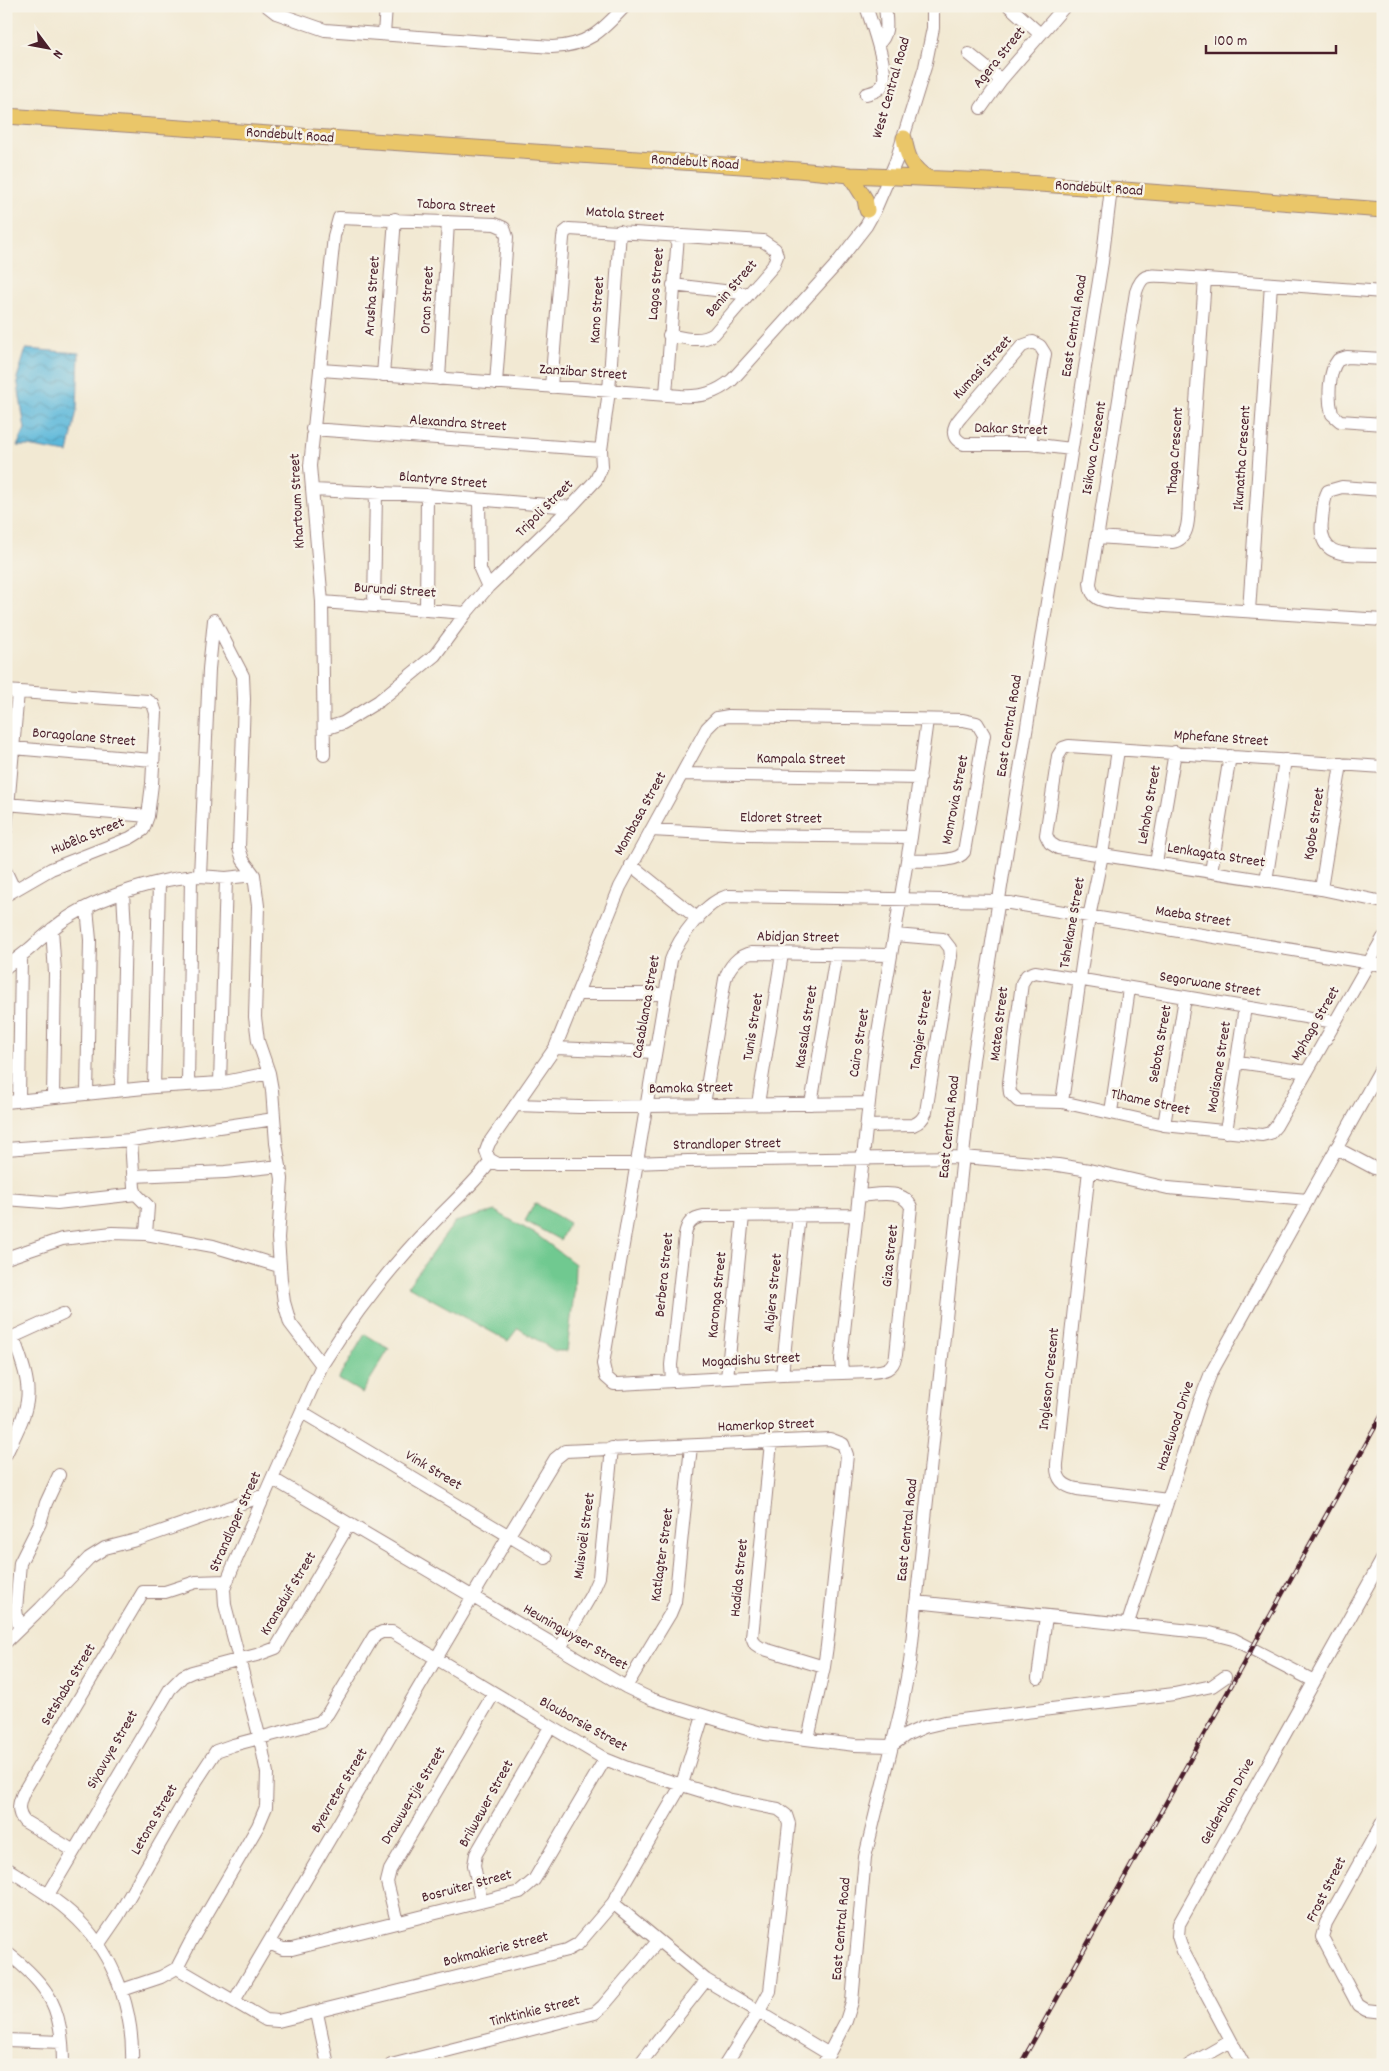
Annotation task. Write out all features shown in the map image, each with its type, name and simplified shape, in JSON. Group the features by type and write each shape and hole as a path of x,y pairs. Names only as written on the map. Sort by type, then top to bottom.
{"main road":[{"name":"Rondebult Road","path":"6,116 850,175 1111,189 1383,210"},
{"path":"904,138 906,154 915,169 928,178"},
{"path":"850,175 865,199 868,210"}],"street":[{"path":"267,6 276,13 325,30 568,46 589,40 610,23 625,6"},
{"path":"384,34 386,6"},
{"path":"866,6 878,44 884,83 880,88 866,94"},
{"path":"878,44 883,40 886,33 885,6"},
{"name":"West Central Road","path":"886,177 917,64 928,6"},
{"name":"West Central Road","path":"886,177 904,138 930,46 933,28 933,6"},
{"path":"1009,6 1040,34"},
{"name":"Agera Street","path":"981,108 1002,80 1065,6"},
{"path":"969,54 1002,80"},
{"path":"804,300 813,283 868,210 886,177"},
{"path":"804,300 834,267 866,226 886,177"},
{"name":"East Central Road","path":"826,2059 846,2021 852,2002 865,1857 906,1684 973,1060 1102,262 1111,189"},
{"name":"Tabora Street","path":"339,218 495,224 504,228 507,237 496,383"},
{"name":"Khartoum Street","path":"324,756 322,602 310,466 312,429 321,370 334,236 339,218"},
{"name":"Arusha Street","path":"383,376 395,219"},
{"name":"Oran Street","path":"439,379 448,222"},
{"name":"Matola Street","path":"551,387 564,234 566,230 574,228 763,241 770,244 776,251"},
{"name":"Kano Street","path":"609,391 620,231"},
{"name":"Lagos Street","path":"666,394 678,235"},
{"name":"Benin Street","path":"670,335 688,339 708,338 773,266 777,258 776,251"},
{"name":"Isikova Crescent","path":"1249,611 1117,603 1098,599 1092,594 1090,583 1130,332 1140,282 1148,276 1272,284"},
{"name":"Thaga Crescent","path":"1097,537 1172,542 1180,540 1185,534 1190,500 1205,279"},
{"path":"1272,284 1383,292"},
{"name":"Ikunatha Crescent","path":"1249,611 1272,284"},
{"path":"674,285 749,294"},
{"name":"Zanzibar Street","path":"321,370 383,376 699,397 713,393 732,380 804,300"},
{"name":"Kumasi Street","path":"954,436 953,428 961,417 1022,346 1033,342 1040,346 1045,354 1030,444"},
{"path":"1383,359 1346,357 1338,360 1333,370 1330,402 1332,414 1340,421 1383,424"},
{"name":"Tripoli Street","path":"324,729 343,723 379,701 411,673 431,649 455,628 488,587 571,507 596,480 602,466 601,450 609,391"},
{"name":"Alexandra Street","path":"312,429 601,450"},
{"name":"Dakar Street","path":"954,436 957,441 964,444 1030,444 1071,449"},
{"path":"1383,490 1336,487 1328,491 1324,501 1320,534 1324,544 1334,552 1383,555"},
{"name":"Blantyre Street","path":"312,490 427,495 571,507"},
{"path":"374,606 376,492"},
{"path":"426,610 427,495"},
{"path":"479,500 480,570 488,587"},
{"name":"Burundi Street","path":"322,602 466,613"},
{"path":"1249,611 1383,620"},
{"path":"188,1085 195,876 214,620 243,676 244,699 239,848 243,860 254,876 258,906 255,1017 258,1041 269,1073 272,1090 282,1179 278,1238 279,1266 284,1302 290,1323 322,1365"},
{"path":"6,830 14,748 12,691"},
{"name":"Hubêla Street","path":"10,892 50,869 139,834 143,830 148,816 156,713 153,704 148,702 12,691"},
{"name":"Mombasa Street","path":"492,1162 487,1156 487,1148 555,1048 620,887 650,830 712,722 720,717 963,720 972,721 979,726"},
{"name":"Cairo Street","path":"842,1372 841,1358 874,1056 911,837 927,720"},
{"name":"Monrovia Street","path":"907,861 952,859 964,852 983,746 984,735 979,726"},
{"name":"Mphefane Street","path":"1047,839 1046,829 1060,752 1065,747 1076,745 1118,750 1176,752 1383,767"},
{"name":"Boragolane Street","path":"14,748 152,760"},
{"name":"Tshekane Street","path":"1062,1102 1079,979 1102,855 1118,750"},
{"name":"Lehoho Street","path":"1156,863 1176,752"},
{"path":"1211,872 1230,756"},
{"path":"1266,881 1286,760"},
{"name":"Kgobe Street","path":"1321,889 1341,764"},
{"name":"Kampala Street","path":"682,774 920,778"},
{"path":"8,805 148,816"},
{"name":"Eldoret Street","path":"650,830 736,834 911,837"},
{"name":"Lenkagata Street","path":"1047,839 1058,848 1321,889 1383,902"},
{"path":"631,866 698,919"},
{"path":"6,872 10,892"},
{"path":"6,967 67,918 123,893 195,876 226,878 254,876"},
{"path":"220,1083 226,878"},
{"path":"154,1087 159,883"},
{"path":"121,1090 125,929 123,893"},
{"name":"Casablanca Street","path":"610,1381 604,1374 603,1364 665,994 674,950 682,937 714,902 729,896 998,901"},
{"name":"Maeba Street","path":"998,901 1377,964"},
{"path":"87,908 90,940 87,1094"},
{"path":"52,929 55,973 53,1097"},
{"name":"Tangier Street","path":"866,1126 913,1125 923,1119 926,1112 951,956 950,948 943,939 895,934"},
{"name":"Mphago Street","path":"1276,1126 1336,1022 1377,964 1383,938"},
{"name":"Abidjan Street","path":"704,1104 726,975 736,961 744,955 752,953 890,956"},
{"name":"Tunis Street","path":"758,1104 782,954"},
{"name":"Kassala Street","path":"811,1104 836,955"},
{"path":"21,956 13,1101 154,1087 220,1083 269,1073"},
{"name":"Matea Street","path":"1015,1100 1010,1093 1009,1083 1024,978 1034,972 1079,979"},
{"name":"Segorwane Street","path":"1079,979 1129,989 1336,1022"},
{"path":"1111,1112 1129,989"},
{"path":"577,994 665,994"},
{"name":"Sebota Street","path":"1164,1125 1185,998"},
{"name":"Modisane Street","path":"1226,1132 1245,1007"},
{"path":"555,1048 655,1052"},
{"path":"1238,1062 1307,1072"},
{"name":"Hazelwood Drive","path":"1128,1623 1211,1374 1383,1065"},
{"name":"Tlhame Street","path":"1015,1100 1062,1102 1164,1125 1226,1132 1262,1134 1270,1132 1276,1126"},
{"name":"Bamoka Street","path":"515,1105 579,1107 704,1104 868,1104"},
{"path":"6,1149 131,1140 274,1119"},
{"path":"131,1140 136,1194 148,1206 146,1234"},
{"path":"1336,1148 1374,1168 1383,1170"},
{"path":"963,1158 1041,1163 1088,1170 1168,1188 1308,1200"},
{"name":"Strandloper Street","path":"177,1968 263,1817 266,1806 268,1788 260,1739 225,1605 224,1596 227,1581 322,1365 342,1334 385,1276 492,1162 598,1164 963,1158"},
{"path":"133,1176 225,1172 280,1166"},
{"name":"Ingleson Crescent","path":"1088,1170 1058,1457 1058,1476 1064,1485 1077,1490 1168,1500"},
{"path":"6,1199 72,1202 136,1194"},
{"name":"Giza Street","path":"859,1196 899,1195 906,1199 911,1208 896,1355 892,1365"},
{"name":"Algiers Street","path":"782,1374 799,1215"},
{"name":"Berbera Street","path":"672,1381 672,1365 687,1225 696,1218 704,1216 856,1215"},
{"name":"Karonga Street","path":"727,1378 743,1216"},
{"path":"6,1258 76,1236 112,1233 146,1234 213,1246 279,1266"},
{"path":"6,1454 21,1424 28,1396 25,1369 10,1338 63,1314"},
{"name":"Mogadishu Street","path":"610,1381 619,1384 782,1374 885,1371 892,1365"},
{"name":"Vink Street","path":"302,1412 546,1558"},
{"name":"Hamerkop Street","path":"474,1598 509,1535 555,1459 561,1453 573,1449 830,1440 840,1442 846,1450 824,1667 808,1739"},
{"name":"Hadida Street","path":"771,1442 752,1637 755,1644 762,1648 824,1667"},
{"name":"Katlagter Street","path":"626,1687 670,1614 675,1602 691,1446"},
{"name":"Muisvoël Street","path":"560,1648 599,1578 612,1448"},
{"path":"20,1628 16,1601 20,1563 40,1522 46,1503 59,1475"},
{"name":"Heuningwyser Street","path":"273,1479 626,1687 652,1699 765,1734 855,1745 891,1746"},
{"path":"6,1642 42,1608 89,1558 105,1548 140,1539 264,1496"},
{"name":"Kransduif Street","path":"240,1660 269,1652 279,1644 349,1524"},
{"name":"Gelderblom Drive","path":"1244,2065 1183,1952 1178,1929 1383,1558"},
{"name":"Setshaba Street","path":"74,1851 24,1821 20,1816 18,1808 24,1790 143,1592 162,1592 196,1582 227,1581"},
{"name":"Byevreter Street","path":"234,2001 474,1598"},
{"path":"916,1602 1128,1623 1221,1635 1252,1648 1314,1681"},
{"path":"1038,1678 1046,1616"},
{"name":"Blouborsie Street","path":"260,1739 320,1722 328,1713 369,1642 379,1633 392,1632 606,1759 731,1800 783,1812 788,1819 772,1978 770,1991 759,2011"},
{"name":"Siyavuye Street","path":"48,1895 170,1689 182,1676 240,1660"},
{"path":"891,1746 906,1735 924,1727 945,1722 1174,1694 1212,1686 1225,1677"},
{"name":"Drawwertjie Street","path":"397,1922 387,1882 390,1870 494,1693"},
{"name":"Bokmakierie Street","path":"177,1968 266,2020 272,2021 317,2013 567,1950 578,1944 613,1903 682,1784 703,1716"},
{"name":"Brilwewer Street","path":"481,1902 474,1865 476,1854 550,1727"},
{"name":"Letona Street","path":"98,1944 118,1916 212,1756 222,1748 260,1739"},
{"name":"Bosruiter Street","path":"269,1943 283,1949 292,1949 520,1892 530,1884 606,1759"},
{"name":"Frost Street","path":"1383,1820 1322,1933 1323,1941 1354,2000 1366,2010 1383,2012"},
{"path":"6,1868 48,1895 85,1927 98,1944 122,1990 131,2036 132,2065"},
{"path":"613,1903 706,1980 759,2011 826,2059"},
{"name":"Tinktinkie Street","path":"391,2065 595,2012 603,2006 658,1941"},
{"path":"6,1952 33,1976 52,2000 61,2026 64,2065"},
{"path":"122,1990 161,1978 177,1968"},
{"path":"639,2065 706,1980"},
{"path":"725,2065 759,2011"},
{"path":"317,2013 328,2065"},
{"path":"6,2040 62,2042"},
{"path":"1189,2065 1231,2041"}],"green space":[{"path":"535,1203 569,1223 560,1240 525,1221"},
{"path":"495,1211 537,1235 575,1264 574,1293 567,1351 555,1351 518,1328 508,1341 408,1286 455,1222"},
{"path":"365,1334 389,1349 362,1393 338,1379"}],"water":[{"path":"26,349 79,353 77,410 68,453 17,446 25,429 17,378"}],"railway":[{"path":"1020,2065 1383,1413"}]}
